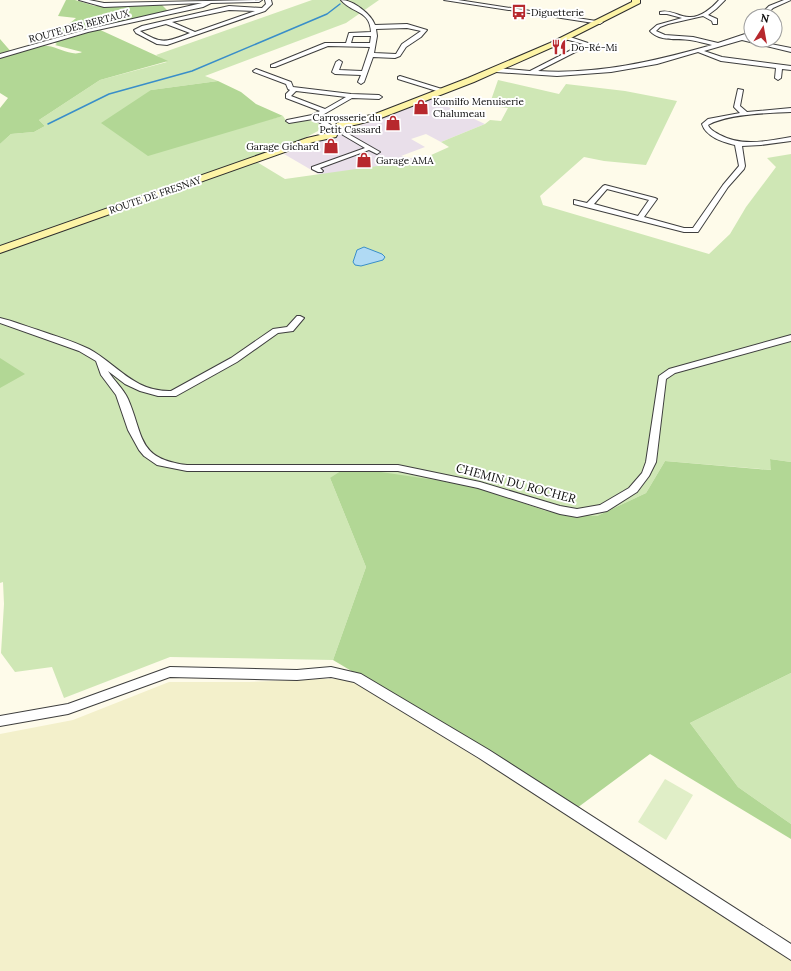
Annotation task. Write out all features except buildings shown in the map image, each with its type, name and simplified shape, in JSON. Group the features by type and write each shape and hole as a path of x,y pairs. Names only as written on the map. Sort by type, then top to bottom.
{"street":[{"path":"82,0 99,4 258,0"},
{"path":"263,10 230,8 144,27 137,30 138,32 162,43 263,10 269,4 268,0"},
{"path":"344,0 351,6 365,13 370,18 374,30 373,45 361,82"},
{"path":"447,0 600,22"},
{"path":"329,131 340,125 364,120 496,70 600,22 636,3 636,0"},
{"path":"718,45 690,38 662,36 653,31 655,27 664,24 705,15 717,7 722,0"},
{"path":"770,8 788,0"},
{"name":"ROUTE DES BERTAUX","path":"0,56 87,31 203,5 209,2"},
{"path":"497,7 502,3"},
{"path":"662,13 666,12 688,18"},
{"path":"705,15 715,20 716,23"},
{"path":"167,22 194,33"},
{"path":"348,44 351,34 407,26 424,30 422,34 401,46 398,55 370,55"},
{"path":"531,72 588,44 567,38"},
{"path":"496,70 557,74 611,70 657,62 742,38 791,50"},
{"path":"273,66 323,46 348,44 373,45"},
{"path":"700,50 721,59 789,66"},
{"path":"339,62 335,72 364,73"},
{"path":"778,78 779,66"},
{"path":"256,71 289,83 290,88 351,96 379,97"},
{"path":"400,78 443,91"},
{"path":"295,89 289,94 288,97 325,111"},
{"path":"740,90 737,107 746,114"},
{"path":"289,121 314,117 343,102 351,96"},
{"path":"791,110 746,114 711,120 706,122 705,127 729,142 738,144 751,145 791,138"},
{"path":"314,117 329,131 347,132 377,152"},
{"path":"347,132 364,120"},
{"path":"340,125 346,127 347,132"},
{"name":"ROUTE DE FRESNAY","path":"0,250 310,140 329,131"},
{"path":"577,202 684,230 695,230 725,186 741,169 742,166 738,144"},
{"path":"320,171 314,168 370,148"},
{"path":"589,205 605,187 653,199 640,218"},
{"path":"0,320 82,349 105,363 117,375 131,384 166,395 173,394 234,360 276,331 290,329 300,318"},
{"name":"CHEMIN DU ROCHER","path":"100,361 102,370 121,395 133,431 140,445 160,464 171,467 187,468 398,468 480,485 560,510 577,513 603,508 633,490 644,476 651,462 662,378 672,372 791,338"},
{"path":"0,721 68,709 170,672 297,675 331,672 357,678 484,754 791,953"}],"shaded area":[{"path":"431,99 485,124 441,142 426,134 411,139 425,147 401,156 420,160 320,175 284,154"},
{"path":"340,679 356,683 543,799 791,958 791,971 0,971 0,734 73,720 169,682 249,682"}],"green space":[{"path":"66,0 75,0 95,6 161,4 168,11 96,28 168,61 100,80 39,120 45,126 34,132 11,134 0,144 0,108 8,98 0,93 0,39 13,54 40,46 52,47 74,53 82,52 55,45 57,44 54,42 54,28 66,25 76,18 58,16"},
{"path":"312,0 379,0 346,23 205,76 218,81 151,90 263,121 283,116 287,122 307,120 320,124 318,131 297,142 252,159 285,179 420,160 449,147 441,142 485,124 490,120 501,121 508,108 489,106 498,80 559,94 566,84 625,91 677,101 646,165 604,161 584,157 540,196 543,205 709,254 730,234 746,207 776,167 767,158 791,154 791,462 770,459 772,470 665,461 646,493 597,516 546,511 476,486 330,478 366,567 333,660 170,657 64,698 52,667 15,672 1,653 4,604 3,582 0,583 0,144 11,134 34,132 45,126 39,120 100,80 167,62 156,55"},
{"path":"218,81 241,92 256,104 283,116 148,156 101,123 151,90"},
{"path":"0,358 25,374 0,388"},
{"path":"770,459 791,462 791,673 690,723 738,787 791,824 791,839 650,754 577,808 553,791 333,660 366,567 330,478 347,467 476,486 546,511 597,516 646,493 665,461 771,470"},
{"path":"791,673 791,824 738,787 690,723"},
{"path":"665,779 693,795 666,840 638,822"}],"water":[{"path":"364,247 382,254 385,257 383,260 361,266 355,265 353,262 357,250"}],"waterway":[{"path":"48,124 109,94 192,71 327,14 340,4"}],"place":[{"name":"Diguetterie","path":"519,12"},
{"name":"Do-Ré-Mi","path":"559,47"},
{"name":"Komilfo Menuiserie Chalumeau","path":"421,107"},
{"name":"Carrosserie du Petit Cassard","path":"393,123"},
{"name":"Garage Gichard","path":"331,146"},
{"name":"Garage AMA","path":"364,160"}]}
